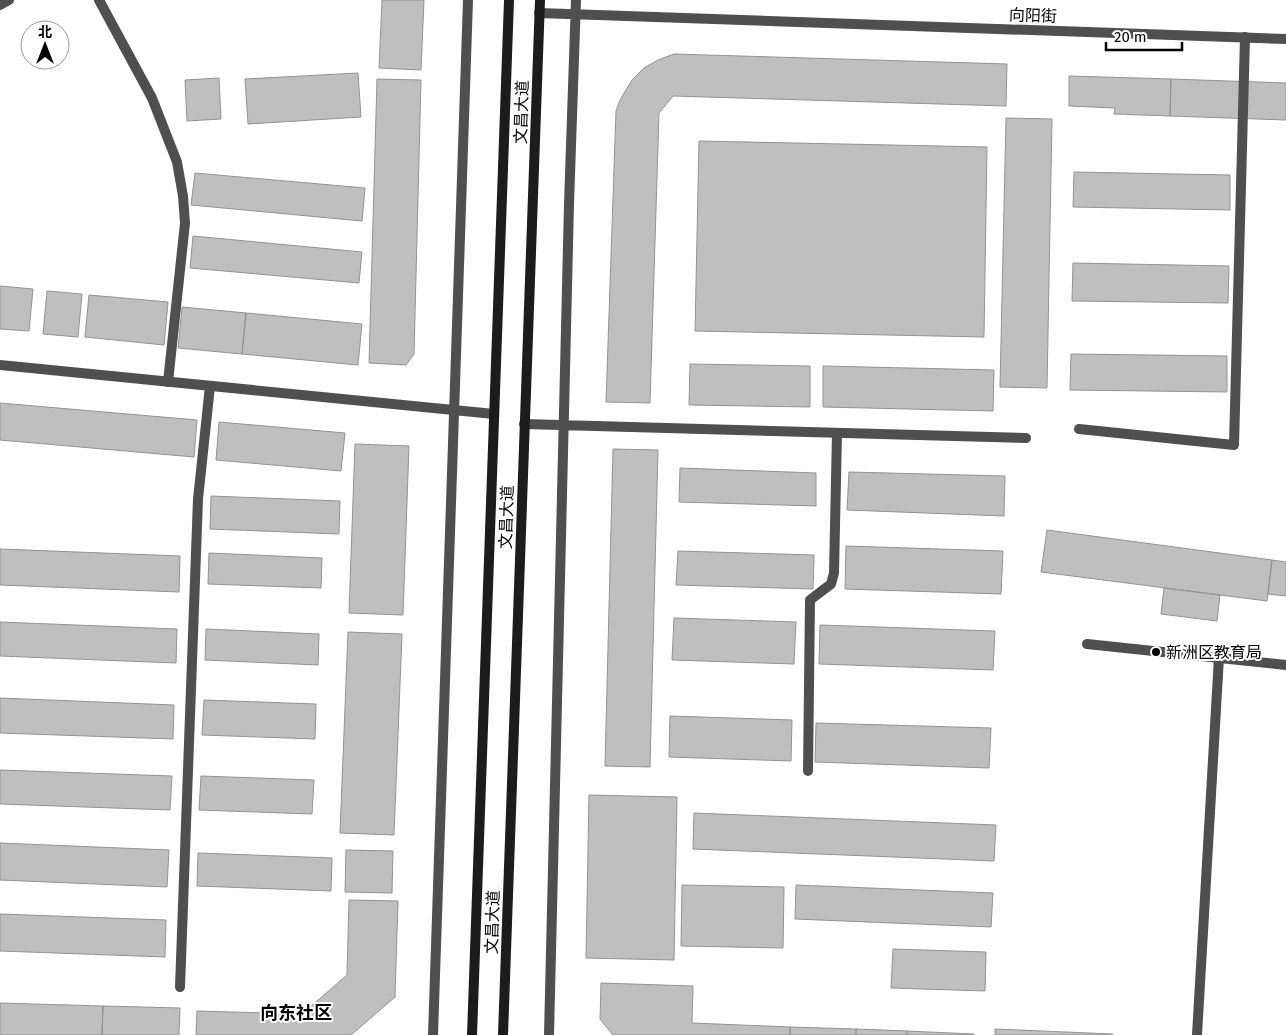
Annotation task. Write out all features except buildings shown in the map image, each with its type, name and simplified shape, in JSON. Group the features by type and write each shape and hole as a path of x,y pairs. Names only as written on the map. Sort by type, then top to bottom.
{"main road":[{"name":"文昌大道","path":"472,1035 509,0"},
{"name":"文昌大道","path":"503,1035 540,0"}],"street":[{"path":"0,5 9,0"},
{"path":"99,0 152,98 178,162 185,223 168,382"},
{"path":"433,1035 468,0"},
{"path":"549,1035 569,204 576,0"},
{"name":"向阳街","path":"539,13 1286,39"},
{"path":"1079,429 1234,445 1245,37"},
{"path":"0,365 494,414"},
{"path":"180,987 198,498 210,386"},
{"path":"524,424 1026,438"},
{"path":"808,770 810,600 831,584 834,573 837,433"},
{"path":"1087,644 1286,665"},
{"path":"1197,1035 1219,658"}],"place":[{"name":"新洲区教育局","path":"1156,652"}],"district":[{"name":"向东社区","path":"296,1013"}]}
